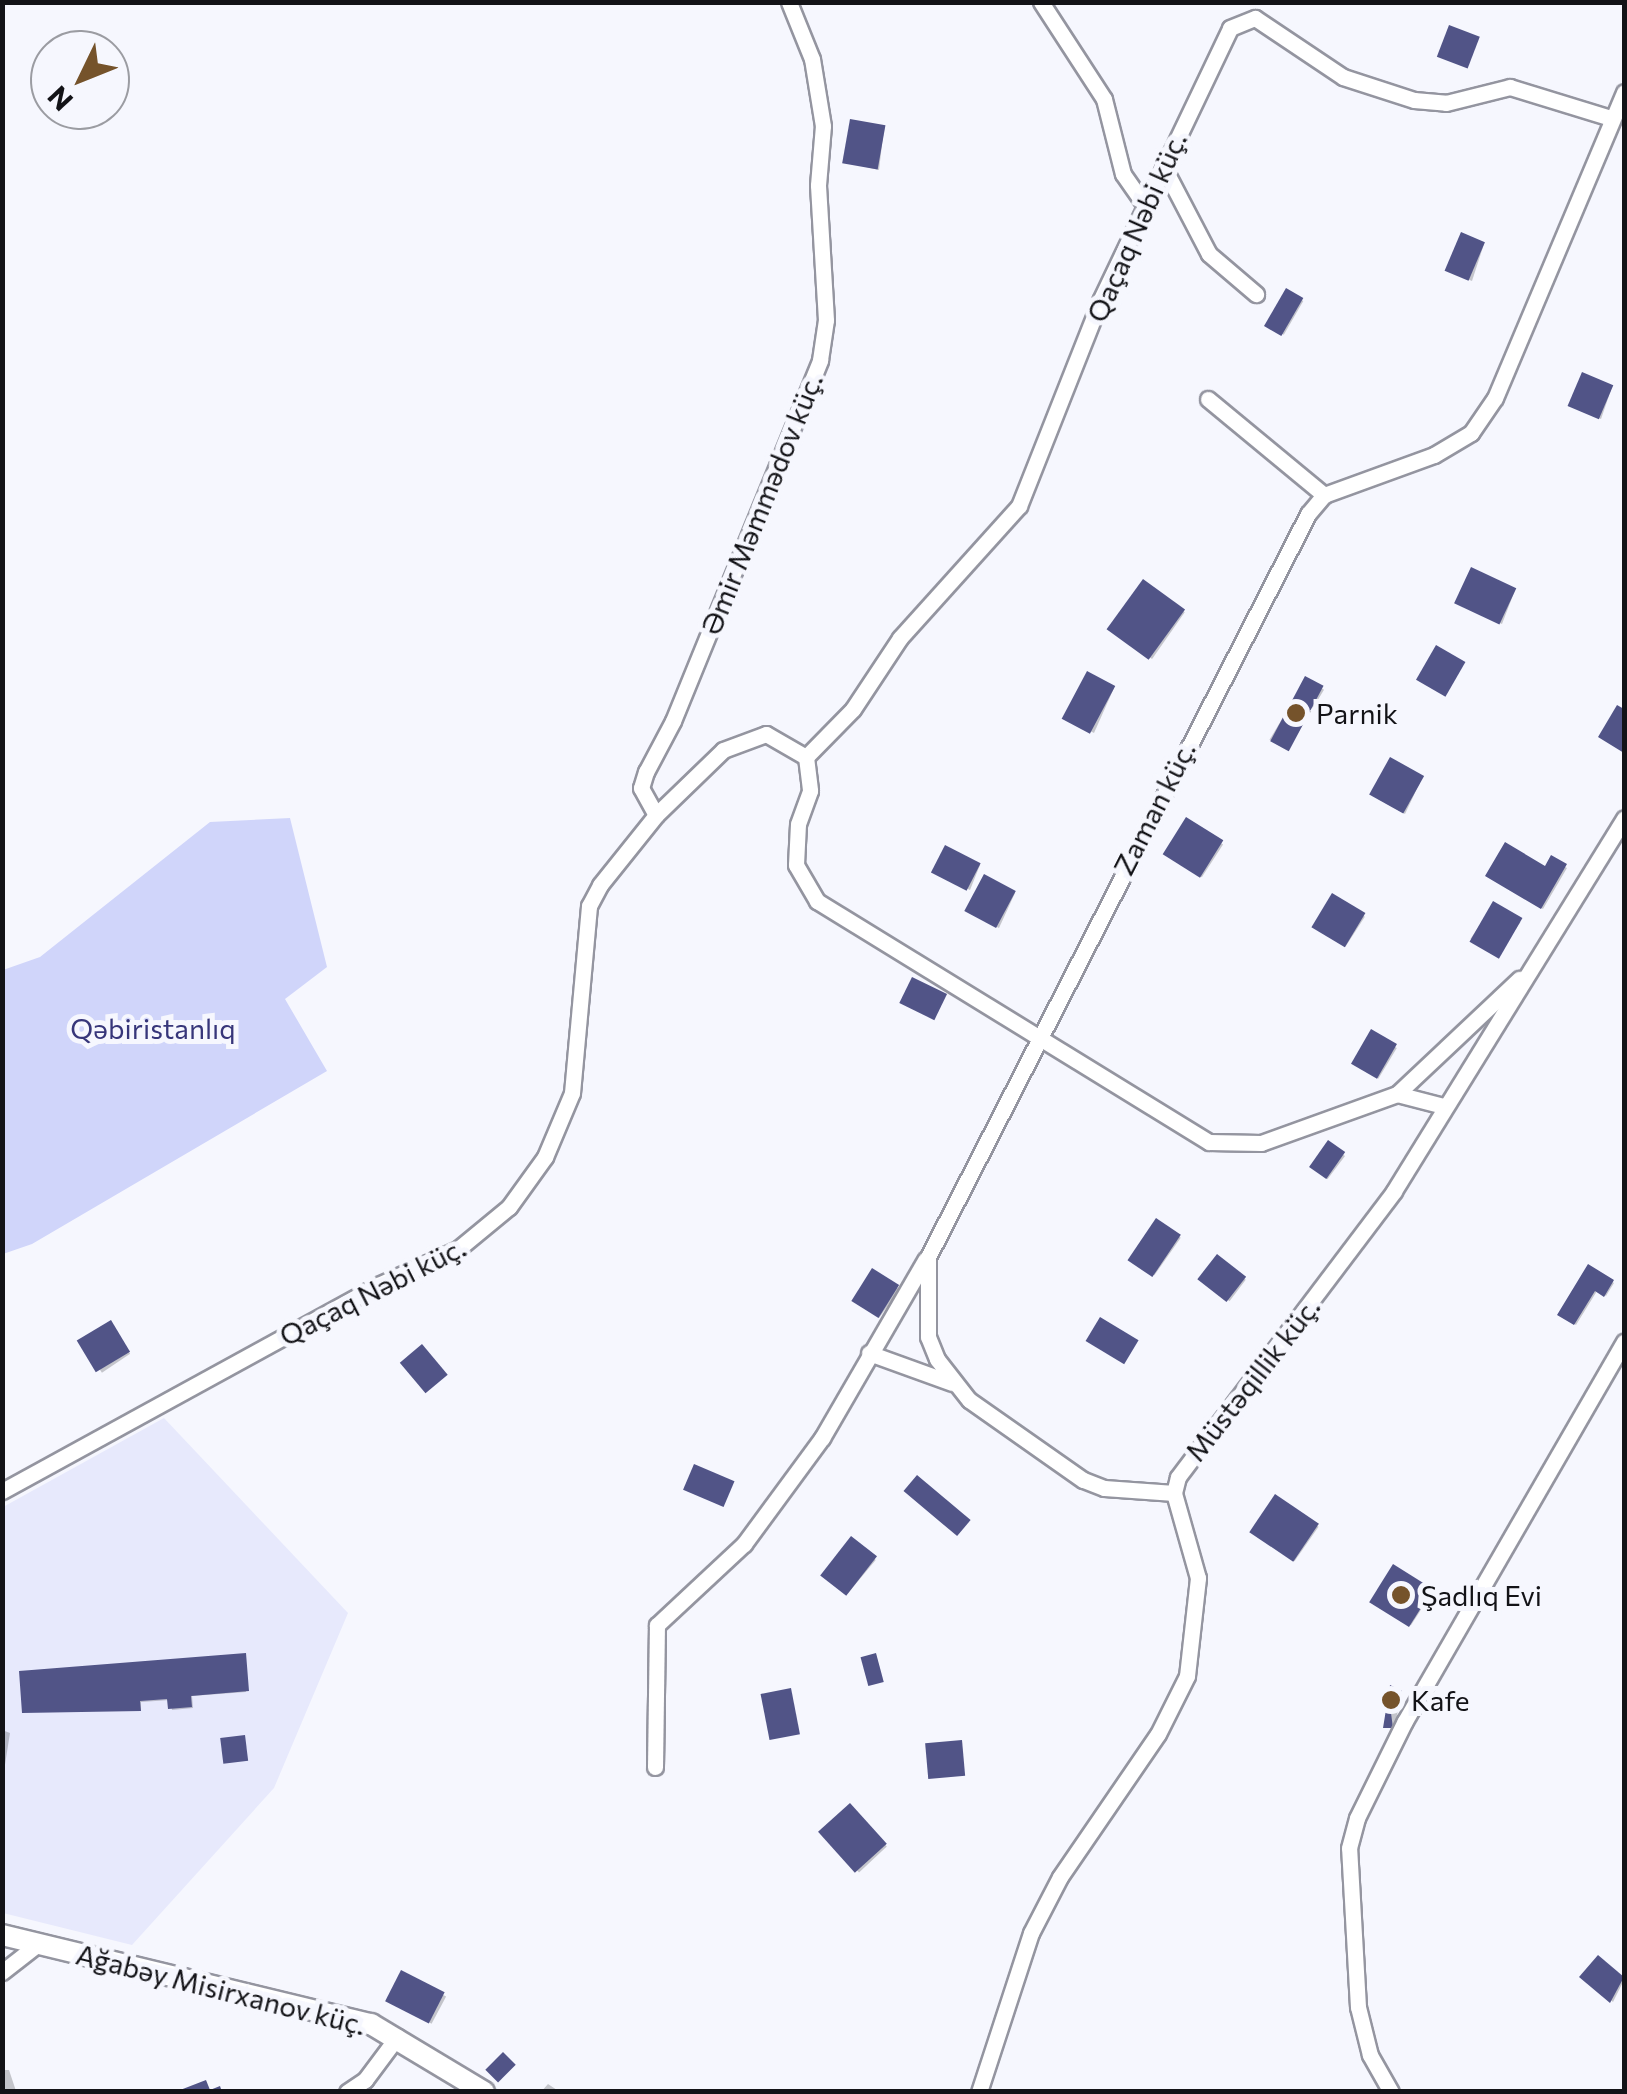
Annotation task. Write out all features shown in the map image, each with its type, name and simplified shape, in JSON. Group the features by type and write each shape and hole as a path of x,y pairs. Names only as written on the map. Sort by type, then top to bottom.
{"street":[{"name":"Əmir Məmmədov küç.","path":"656,815 641,788 646,772 804,407 822,344 823,126 812,59 789,2"},
{"path":"1041,2 1104,99 1123,174 1145,206"},
{"name":"Qaçaq Nəbi küç.","path":"2,1492 378,1285 458,1249 509,1208 545,1156 572,1093 589,906 616,862 656,815 723,750 766,734 806,757 853,709 900,638 1019,506 1145,206 1230,28 1255,18 1343,77 1414,100 1446,103 1510,87 1611,118"},
{"path":"1208,399 1324,495 1434,456 1472,433 1495,398 1624,92"},
{"path":"1163,166 1209,254 1256,294"},
{"name":"Zaman küç.","path":"1174,1493 1104,1488 1083,1480 952,1383 928,1336 928,1257 1042,1042 1129,856 1290,545 1324,495"},
{"path":"806,757 810,791 798,824 796,865 818,901 1209,1142 1234,1146 1397,1094 1508,984 1523,978"},
{"name":"Müstəqillik küç.","path":"979,2092 1031,1933 1060,1876 1158,1734 1186,1676 1198,1578 1174,1493 1188,1460 1394,1191 1624,818"},
{"path":"1397,1094 1443,1106"},
{"path":"655,1766 657,1625 744,1544 822,1438 928,1257"},
{"path":"1392,2092 1370,2055 1358,2007 1349,1848 1357,1818 1405,1721 1624,1342"},
{"path":"869,1353 952,1383"},
{"name":"Ağabəy Misirxanov küç.","path":"2,1934 338,2014 397,2037 484,2092"},
{"path":"2,1972 38,1944"},
{"path":"347,2092 366,2080 397,2037"}],"shaded area":[{"path":"164,1418 348,1613 274,1788 132,1945 3,1913 3,1507"}],"green space":[{"name":"Qəbiristanlıq","path":"290,818 327,967 285,999 327,1071 32,1244 3,1254 3,970 40,957 210,822"}],"building":[{"path":"1449,25 1480,37 1468,69 1437,57"},
{"path":"850,119 885,125 878,170 842,163"},
{"path":"1461,232 1485,242 1469,281 1445,271"},
{"path":"1286,288 1303,298 1281,336 1264,326"},
{"path":"1582,372 1613,385 1599,419 1568,406"},
{"path":"1471,567 1516,588 1499,624 1454,603"},
{"path":"1143,579 1185,610 1149,660 1107,629"},
{"path":"1436,645 1465,662 1445,697 1416,680"},
{"path":"1087,671 1115,686 1090,734 1062,719"},
{"name":"Parnik","path":"1305,676 1324,686 1289,751 1270,741"},
{"path":"1617,705 1624,709 1624,753 1598,737"},
{"path":"1390,757 1424,776 1403,814 1369,795"},
{"path":"1186,817 1223,840 1200,878 1163,854"},
{"path":"1505,842 1545,866 1551,855 1567,864 1541,909 1485,876"},
{"path":"945,845 981,863 967,891 931,873"},
{"path":"984,874 1016,891 996,928 964,911"},
{"path":"1332,893 1365,913 1345,947 1311,927"},
{"path":"1493,901 1522,918 1499,959 1470,942"},
{"path":"912,977 947,994 934,1020 899,1003"},
{"path":"1371,1029 1397,1044 1377,1079 1351,1064"},
{"path":"1328,1140 1345,1152 1326,1179 1309,1167"},
{"path":"1156,1218 1181,1235 1152,1277 1127,1260"},
{"path":"1217,1254 1246,1277 1226,1302 1197,1279"},
{"path":"1588,1264 1614,1280 1604,1297 1595,1291 1574,1325 1557,1315"},
{"path":"872,1268 899,1285 878,1318 851,1301"},
{"path":"1100,1317 1139,1340 1124,1364 1086,1341"},
{"path":"111,1320 130,1352 96,1372 77,1341"},
{"path":"422,1344 448,1375 425,1393 400,1363"},
{"path":"694,1464 735,1481 724,1507 683,1490"},
{"path":"917,1475 971,1520 957,1536 904,1491"},
{"path":"1275,1494 1319,1524 1293,1562 1249,1532"},
{"path":"851,1536 877,1556 846,1596 820,1575"},
{"name":"Şadlıq Evi","path":"1393,1564 1433,1589 1409,1627 1369,1602"},
{"path":"246,1653 249,1691 191,1696 192,1707 168,1709 167,1699 140,1701 141,1711 22,1713 19,1671"},
{"path":"876,1653 884,1682 868,1686 861,1657"},
{"name":"Kafe","path":"1390,1685 1402,1691 1391,1713 1393,1728 1383,1728"},
{"path":"791,1688 800,1734 770,1740 761,1694"},
{"path":"245,1735 248,1761 223,1764 220,1738"},
{"path":"962,1740 965,1776 928,1779 925,1743"},
{"path":"850,1803 887,1844 855,1873 818,1832"},
{"path":"1598,1955 1624,1977 1610,2003 1579,1977"},
{"path":"401,1970 445,1992 429,2023 385,2001"},
{"path":"503,2052 516,2065 498,2082 485,2070"},
{"path":"206,2080 210,2090 220,2086 222,2092 175,2092"}],"place":[{"name":"Parnik","path":"1296,713"},
{"name":"Şadlıq Evi","path":"1401,1595"},
{"name":"Kafe","path":"1391,1700"}]}
